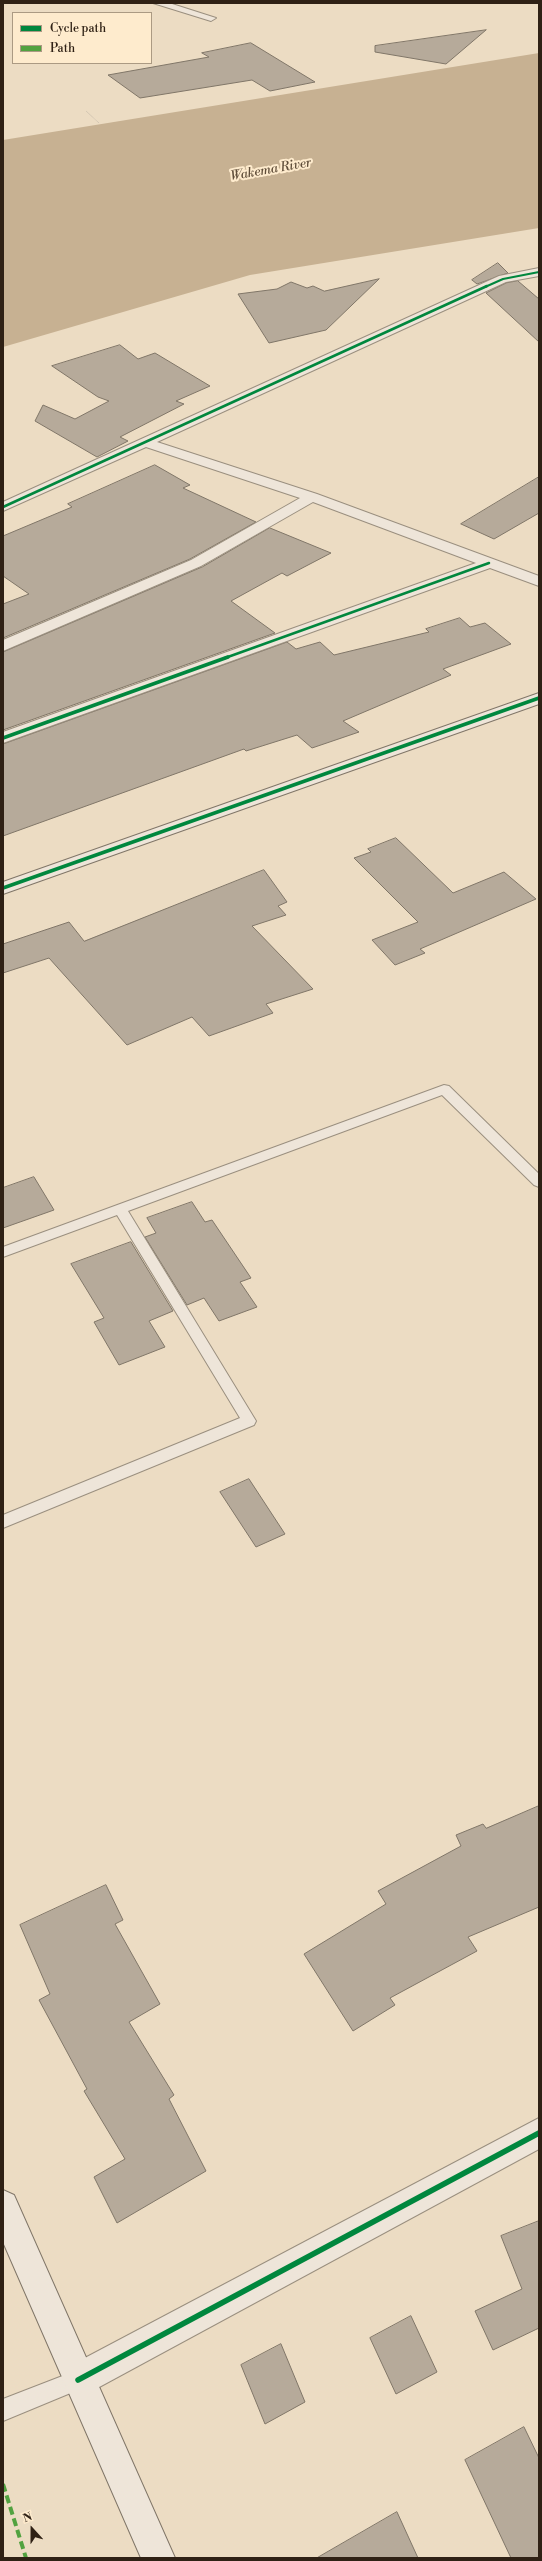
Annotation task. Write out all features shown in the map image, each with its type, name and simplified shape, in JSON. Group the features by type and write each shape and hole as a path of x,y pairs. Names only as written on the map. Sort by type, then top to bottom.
{"street":[{"path":"166,4 211,18"},
{"path":"3,507 503,279 539,272"},
{"path":"144,442 312,497 489,564 539,581"},
{"path":"3,646 196,563 312,497"},
{"path":"3,738 489,564"},
{"path":"3,888 539,698"},
{"path":"78,2380 539,2133"},
{"path":"3,2206 78,2380 158,2558"}],"lane":[{"path":"3,1252 444,1089 539,1182"},
{"path":"3,1522 249,1421 120,1209"},
{"path":"3,2410 78,2380"}],"path":[{"path":"86,112 99,123"}],"water":[{"name":"Wakema River","path":"539,53 539,228 250,275 3,347 3,140"}],"building":[{"path":"486,30 446,64 375,52 375,46"},
{"path":"251,43 315,82 270,91 252,80 140,98 108,75 209,57 202,53"},
{"path":"498,263 508,273 477,284 472,280"},
{"path":"379,279 326,330 269,343 238,294 277,289 291,282 307,288 313,286 324,291"},
{"path":"518,281 539,299 539,342 486,293 506,283"},
{"path":"120,345 138,359 155,353 210,386 176,401 184,404 120,437 128,441 97,457 35,421 43,405 75,419 109,401 98,397 52,366"},
{"path":"155,465 190,485 183,488 256,522 190,559 3,638 3,604 29,594 3,576 3,536 72,507 68,504"},
{"path":"539,477 539,513 494,539 461,524"},
{"path":"270,528 331,553 287,576 282,573 231,601 275,633 3,730 3,652 202,567"},
{"path":"460,618 470,627 485,623 511,644 443,669 451,675 343,721 359,732 312,748 297,735 246,751 244,749 3,836 3,744 287,642 296,649 320,642 334,655 429,632 426,629"},
{"path":"396,838 453,893 504,872 536,899 420,949 425,953 395,965 372,940 418,922 354,858 371,852 368,849"},
{"path":"264,870 287,902 278,906 286,915 252,926 313,989 266,1004 273,1013 209,1036 192,1017 127,1045 49,958 3,973 3,944 69,922 84,941"},
{"path":"34,1177 54,1210 3,1228 3,1188"},
{"path":"192,1202 205,1222 212,1220 251,1278 240,1282 257,1307 219,1321 204,1298 187,1305 145,1237 156,1233 147,1218"},
{"path":"131,1242 173,1311 149,1321 165,1347 119,1365 94,1322 104,1318 71,1264"},
{"path":"249,1479 285,1534 256,1547 220,1492"},
{"path":"539,1806 539,1907 468,1937 477,1951 390,1998 395,2005 353,2031 304,1954 386,1904 378,1891 461,1846 456,1835 483,1824 486,1828"},
{"path":"106,1885 123,1920 115,1924 160,2004 129,2022 174,2095 169,2099 206,2171 117,2223 94,2177 125,2159 84,2091 87,2089 39,2000 50,1994 20,1925"},
{"path":"539,2221 539,2328 493,2350 475,2311 522,2289 501,2236"},
{"path":"411,2316 437,2372 396,2394 370,2338"},
{"path":"281,2344 305,2402 265,2424 241,2365"},
{"path":"524,2427 539,2458 539,2558 511,2558 465,2460"},
{"path":"397,2512 418,2558 317,2558"}],"marked path":[{"path":"3,2484 26,2558"}],"cycle path":[{"path":"3,507 503,279 539,272"},
{"path":"3,738 489,563"},
{"path":"3,888 539,698"},
{"path":"78,2380 539,2133"}]}
